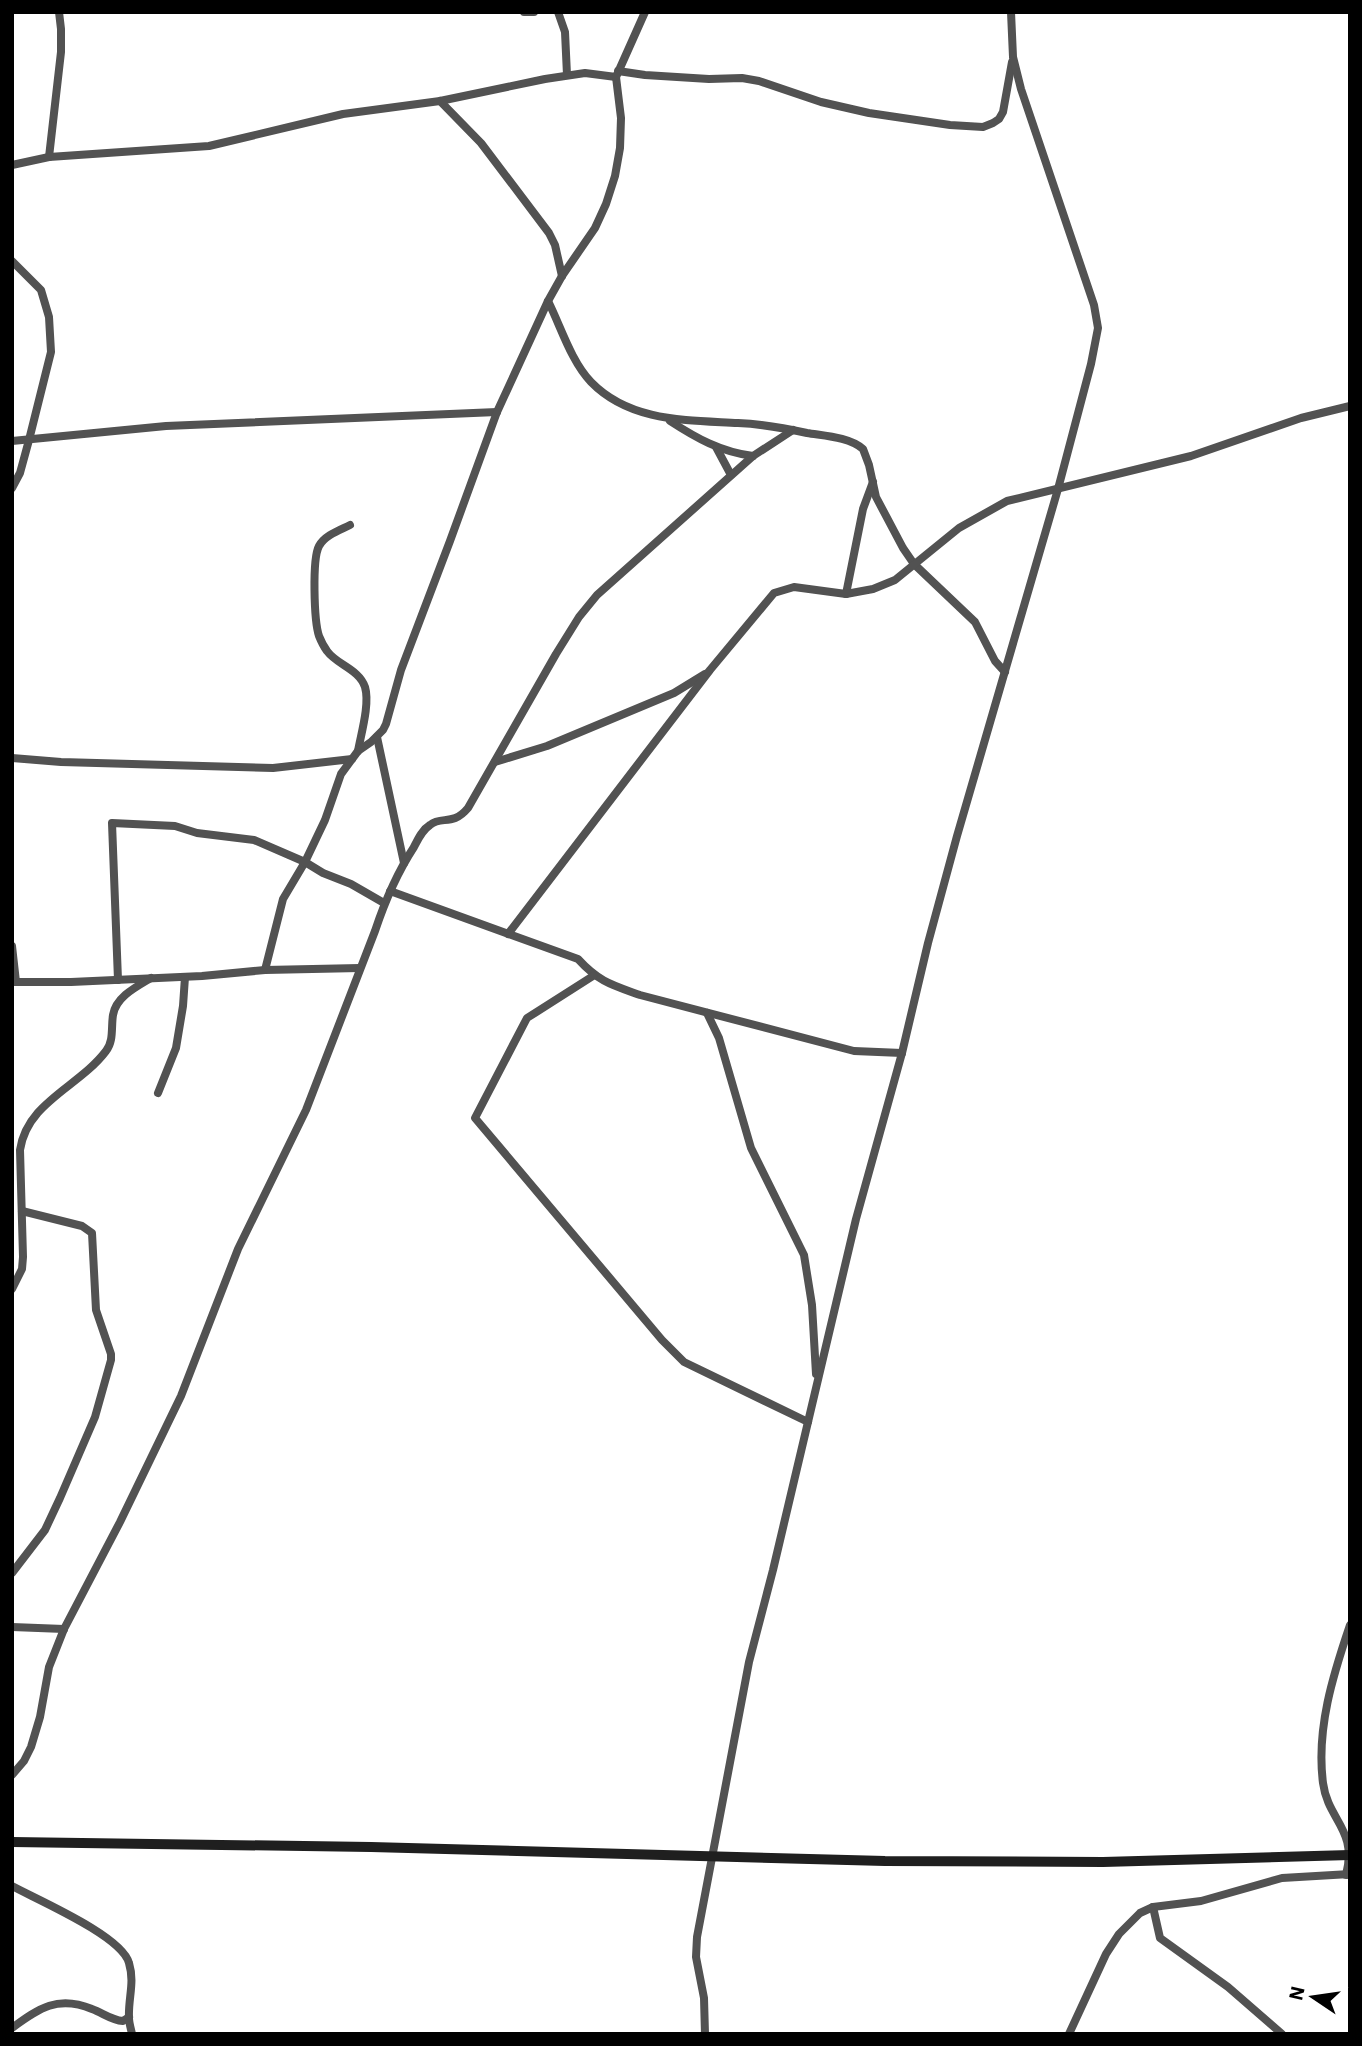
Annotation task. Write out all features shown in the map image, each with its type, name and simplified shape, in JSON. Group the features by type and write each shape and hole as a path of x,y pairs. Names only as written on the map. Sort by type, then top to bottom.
{"street":[{"path":"49,157 61,52 59,12"},
{"path":"524,12 534,12"},
{"path":"558,12 565,32 567,75"},
{"path":"265,970 283,899 325,820 341,774 358,751 377,737 386,724 401,670 497,412 548,301 595,228 606,204 620,148 621,118 617,74 645,12"},
{"path":"705,2034 704,1998 696,1945 699,1918 749,1662 774,1570 856,1219 902,1053 928,943 1058,489 1091,365 1098,328 1094,305 1021,89 1013,57 1011,12"},
{"path":"12,165 49,157 209,146 343,114 440,102 585,73 742,78 821,102 869,113 983,127 993,124 1003,112 1013,57"},
{"path":"440,102 481,143 549,233 555,245 562,276"},
{"path":"12,261 41,290 49,317 51,352 20,473 12,488"},
{"path":"548,301 577,361 592,382 625,405 666,419 793,430 859,445 866,455 876,497 903,548 914,564 975,622 995,661 1005,672"},
{"path":"508,934 710,670 774,593 794,587 846,594 873,589 895,580 958,528 1006,501 1191,456 1301,418 1350,407"},
{"path":"12,441 166,426 497,412"},
{"path":"666,419 716,447 753,456"},
{"path":"12,1775 31,1747 40,1717 49,1667 64,1629 181,1396 238,1249 306,1110 384,904 404,863 426,827 463,814 556,654 591,602 620,573 753,456 793,430"},
{"path":"716,447 731,475"},
{"path":"846,594 863,509 873,481"},
{"path":"350,525 326,538 318,549 315,603 318,636 324,648 356,674 365,688 366,706 358,751"},
{"path":"495,762 547,746 674,693 710,670"},
{"path":"377,737 404,863"},
{"path":"12,758 239,768 273,768 352,759"},
{"path":"117,980 112,823 175,826 197,833 254,840 363,890 384,904"},
{"path":"390,891 578,959 593,975 613,986 640,995 854,1051 902,1053"},
{"path":"12,946 14,982 117,980 265,970 360,968"},
{"path":"593,975 527,1018 475,1118 662,1340 684,1362 808,1422"},
{"path":"158,1093 176,1048 185,977"},
{"path":"12,1140 23,1133 38,1111 108,1049 112,1039 115,1007 127,994 150,978"},
{"path":"707,1013 719,1038 751,1148 803,1255 816,1341 816,1387"},
{"path":"12,1289 22,1269 23,1257 20,1150 23,1133"},
{"path":"12,1573 45,1530 60,1498 95,1417 111,1360 96,1310 92,1233 82,1226 22,1211"},
{"path":"1069,2034 1106,1954 1119,1934 1131,1920 1153,1907 1201,1901 1282,1878 1348,1875 1349,1846 1324,1790 1321,1752 1324,1716 1350,1625"},
{"path":"12,1627 64,1629"},
{"path":"12,1842 371,1847 821,1860 1103,1861 1350,1855"},
{"path":"12,1886 77,1919 124,1952 129,1960 133,1982 129,2017 132,2034"},
{"path":"1153,1907 1160,1938 1228,1987 1282,2034"},
{"path":"12,2028 41,2008 60,2003 81,2005 114,2020 123,2021 129,2017"}]}
